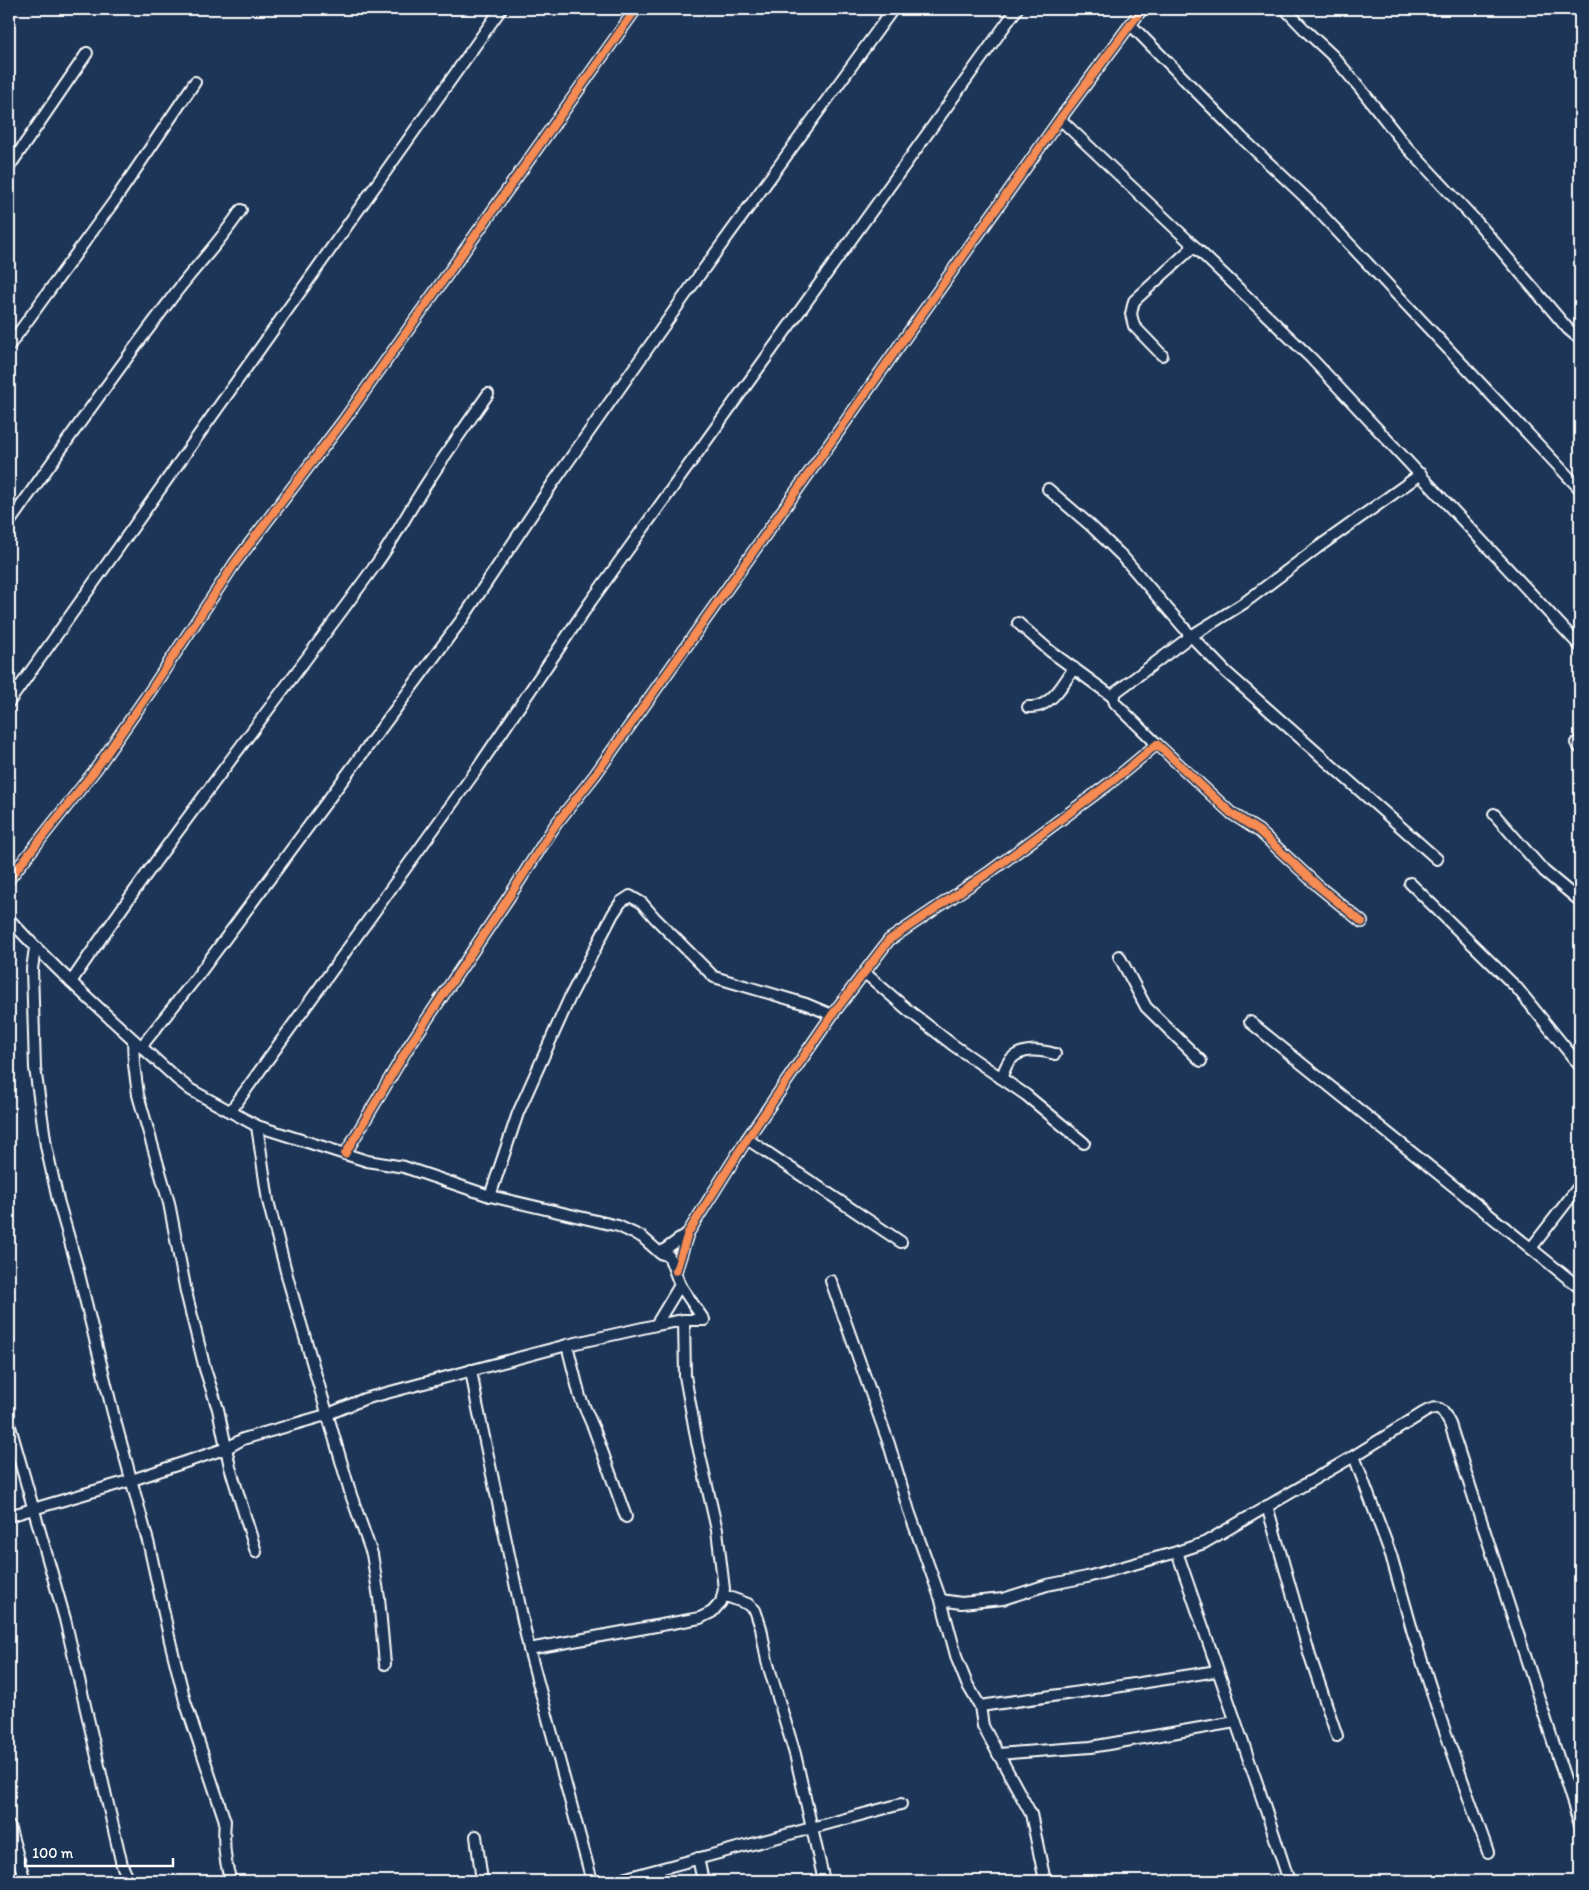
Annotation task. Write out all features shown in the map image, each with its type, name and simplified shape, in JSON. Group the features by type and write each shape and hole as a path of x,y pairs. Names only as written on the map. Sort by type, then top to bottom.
{"street":[{"path":"9,702 501,9"},
{"path":"9,879 96,768 151,690 235,563 344,420 636,9"},
{"path":"256,1552 230,1467 218,1409 205,1369 186,1292 168,1203 138,1095 134,1064 137,1043 196,978 463,618 553,484 687,292 893,9"},
{"path":"230,1112 477,769 603,585 1017,9"},
{"path":"345,1154 409,1046 556,824 594,774 1060,119 1142,9"},
{"path":"1286,9 1306,32 1333,56 1404,144 1478,223 1568,329 1580,339"},
{"path":"1131,25 1242,138 1307,199 1580,489"},
{"path":"9,167 88,53"},
{"path":"9,346 115,200 194,82"},
{"path":"1060,119 1311,358 1422,474 1580,646"},
{"path":"9,523 183,282 229,229 241,210"},
{"path":"1162,356 1134,326 1131,314 1134,301 1194,246"},
{"path":"71,982 122,906 184,820 375,566 424,488 488,394"},
{"path":"1113,697 1128,682 1191,636 1244,603 1317,548 1422,474"},
{"path":"1048,489 1090,525 1123,557 1191,636 1226,672 1437,858"},
{"path":"1018,623 1050,651 1113,697 1115,703 1156,744 1231,813 1259,832 1318,886 1362,922"},
{"path":"1028,707 1042,705 1062,685 1074,668"},
{"path":"676,1271 688,1233 746,1139 832,1015 889,940 991,871 1114,780 1156,744"},
{"path":"1494,814 1544,871 1580,901"},
{"path":"1410,883 1518,988 1580,1066"},
{"path":"490,1196 518,1113 570,997 613,914 621,902 630,896 642,903 714,978 806,1004 832,1015"},
{"path":"9,919 35,948 71,982 176,1079 191,1090 256,1126 345,1154 404,1167 490,1196 618,1226 642,1238 660,1253 670,1256 680,1285 704,1320 684,1320 656,1325 567,1345 364,1399 326,1415 243,1439 227,1448 132,1480 34,1507 9,1516"},
{"path":"35,948 32,969 35,1068 46,1146 58,1200 77,1266 132,1480 186,1701 225,1821 223,1841 227,1870 231,1881"},
{"path":"1119,956 1146,1007 1201,1061"},
{"path":"865,973 916,1016 1026,1096 1084,1142"},
{"path":"1250,1022 1580,1288"},
{"path":"1001,1078 1010,1060 1020,1053 1041,1050 1055,1054"},
{"path":"256,1126 268,1201 289,1283 326,1415 372,1554 380,1598 385,1664"},
{"path":"746,1139 902,1242"},
{"path":"1532,1248 1580,1185"},
{"path":"660,1253 688,1233"},
{"path":"831,1281 889,1444 909,1511 941,1600 957,1659 967,1684 980,1706 983,1726 1031,1814 1045,1881"},
{"path":"656,1325 680,1285"},
{"path":"529,1649 700,1618 712,1612 721,1602 724,1589 717,1530 697,1442 685,1376 684,1320"},
{"path":"567,1345 580,1398 594,1429 626,1517"},
{"path":"471,1370 529,1649 592,1881"},
{"path":"941,1600 961,1603 1002,1599 1047,1585 1087,1577 1177,1552 1204,1542 1354,1456 1432,1408 1438,1408 1444,1412 1450,1424 1580,1826"},
{"path":"9,1423 65,1620 122,1865 129,1881"},
{"path":"1354,1456 1391,1555 1439,1714 1488,1852"},
{"path":"1267,1506 1310,1656 1337,1736"},
{"path":"1177,1552 1288,1881"},
{"path":"723,1595 748,1604 755,1610 761,1628 767,1661 795,1754 824,1881"},
{"path":"980,1706 1217,1671"},
{"path":"998,1754 1092,1747 1235,1722"},
{"path":"615,1881 901,1804"},
{"path":"9,1826 25,1881"},
{"path":"476,1836 482,1881"},
{"path":"698,1858 703,1881"}],"cycle path":[{"path":"9,879 96,769 235,563 344,420 636,9"},
{"path":"345,1154 409,1046 556,824 595,775 1060,119 1142,9"},
{"path":"676,1271 688,1233 747,1139 832,1015 889,940 991,871 1114,780 1157,744 1231,813 1259,831 1318,886 1362,922"}]}
